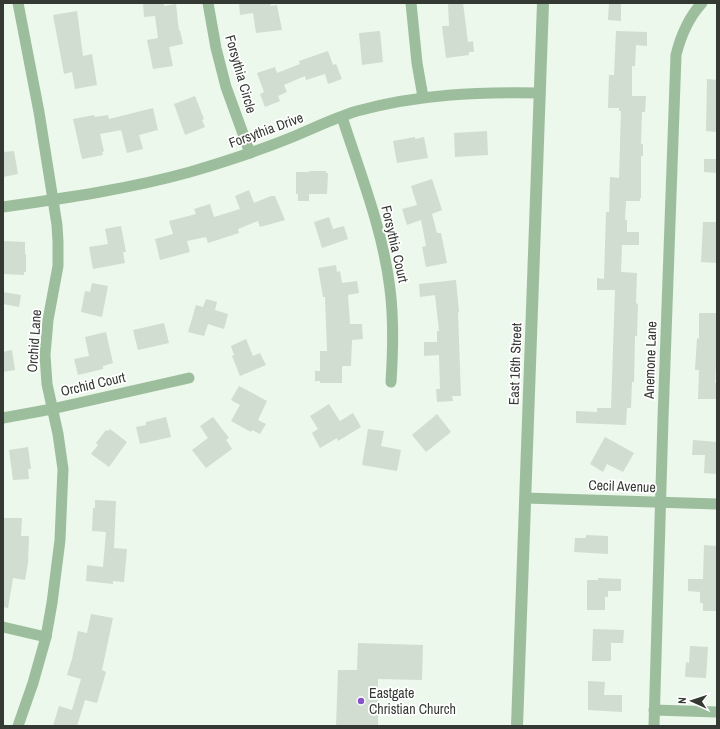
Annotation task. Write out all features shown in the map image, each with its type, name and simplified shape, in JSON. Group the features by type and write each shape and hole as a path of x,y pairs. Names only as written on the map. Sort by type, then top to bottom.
{"street":[{"name":"Orchid Lane","path":"18,3 39,112 58,242 58,266 48,320 45,355 47,384 60,446 63,481 57,569 46,637 33,683 18,726"},
{"name":"Forsythia Circle","path":"208,3 216,48 226,87 250,153"},
{"path":"411,3 417,63 424,97"},
{"name":"East 16th Street","path":"517,726 543,3"},
{"name":"Anemone Lane","path":"654,726 660,502 676,55 684,28 702,3"},
{"name":"Forsythia Drive","path":"3,207 117,189 190,172 250,153 342,117 378,106 424,97 474,92 540,93"},
{"name":"Forsythia Court","path":"342,117 373,210 382,243 390,287 393,326 392,382"},
{"name":"Orchid Court","path":"3,418 52,409 190,378"},
{"name":"Cecil Avenue","path":"525,498 717,504"},
{"path":"3,627 46,637"},
{"path":"654,710 717,712"}],"building":[{"path":"143,3 164,3 164,6 176,4 179,31 180,30 183,44 169,47 173,66 153,69 147,40 158,38 155,16 144,17"},
{"path":"239,3 270,3 271,6 277,5 282,30 256,33 253,13 240,15"},
{"path":"448,3 463,3 468,42 473,41 474,52 469,52 469,55 446,58 442,26 449,26"},
{"path":"609,3 621,3 621,21 608,20"},
{"path":"77,11 83,56 92,54 97,85 75,89 72,72 64,74 53,15"},
{"path":"380,31 383,62 362,65 359,33"},
{"path":"616,31 647,32 647,46 636,45 635,66 632,66 632,96 646,96 645,112 642,112 641,144 643,144 643,156 641,156 641,198 640,201 626,201 625,220 627,220 627,232 639,232 639,245 622,245 621,272 637,273 636,303 638,304 637,336 635,336 634,382 632,382 631,408 627,408 626,425 576,423 576,411 597,412 597,408 611,408 615,290 597,290 597,278 604,279 606,212 609,212 610,177 619,178 621,111 619,111 619,108 608,108 609,75 614,75"},
{"path":"328,51 333,65 336,64 342,79 328,84 325,74 306,80 305,76 284,85 287,92 278,96 280,101 265,107 260,94 264,92 257,73 275,67 277,73 300,64 299,61"},
{"path":"707,79 717,80 717,132 706,131"},
{"path":"195,96 204,119 202,120 205,127 185,135 174,104"},
{"path":"153,108 158,130 139,135 143,149 127,153 121,130 100,134 104,151 102,152 103,155 82,159 73,119 94,115 95,117 108,115 109,119"},
{"path":"487,131 488,155 455,157 454,133"},
{"path":"415,137 415,139 424,137 428,158 397,163 393,141"},
{"path":"14,151 18,174 3,177 3,152"},
{"path":"704,159 717,159 717,173 704,172"},
{"path":"326,171 326,173 328,173 327,194 309,194 309,201 298,201 298,194 296,194 296,172"},
{"path":"432,179 442,210 432,214 437,233 441,233 447,263 426,267 422,247 426,246 421,220 407,225 402,209 417,205 411,186"},
{"path":"249,190 254,203 271,196 275,196 285,220 260,227 258,221 238,229 239,233 208,243 206,237 187,241 190,252 160,260 155,239 173,234 169,221 196,214 194,209 210,204 214,217 240,209 235,196"},
{"path":"329,217 333,229 344,226 348,239 322,248 314,222"},
{"path":"703,222 717,222 717,263 701,262"},
{"path":"121,226 126,252 123,252 125,263 93,269 89,247 108,244 105,229"},
{"path":"3,241 25,242 26,272 24,272 24,275 3,274"},
{"path":"336,265 337,272 340,271 342,283 357,281 359,293 348,295 350,324 362,324 363,339 352,340 351,366 342,366 342,383 320,383 320,381 315,381 315,371 320,371 320,351 327,351 325,297 323,297 318,268"},
{"path":"456,280 459,312 461,396 452,396 453,401 437,402 436,389 440,389 439,355 424,356 424,342 437,342 437,331 439,331 435,295 420,297 419,284"},
{"path":"92,283 108,286 102,317 81,312 85,291 90,292"},
{"path":"3,292 21,295 19,307 3,304"},
{"path":"206,299 217,302 215,310 228,314 224,329 208,324 204,336 188,332 196,305 203,307"},
{"path":"699,313 717,313 715,383 717,383 717,399 698,399 699,370 695,370 697,338 699,339"},
{"path":"164,323 169,343 138,350 133,330"},
{"path":"106,332 113,363 103,366 103,369 78,375 74,359 89,356 85,337"},
{"path":"246,339 253,356 260,353 266,365 240,376 232,356 234,355 231,346"},
{"path":"12,350 15,370 3,372 3,352"},
{"path":"239,386 267,401 258,420 266,424 260,434 252,430 251,432 231,421 240,405 231,400"},
{"path":"329,404 340,421 353,413 361,427 338,441 337,438 320,448 312,433 318,429 310,416"},
{"path":"437,414 451,432 426,452 412,435"},
{"path":"166,417 171,437 140,444 136,427 146,425 146,422"},
{"path":"213,417 229,438 226,440 232,449 206,468 192,450 208,438 200,426"},
{"path":"110,429 127,442 109,467 91,454 98,445 96,443 106,430 108,431"},
{"path":"368,429 384,431 381,446 401,450 397,471 362,465"},
{"path":"605,437 634,453 623,472 607,464 603,472 590,464"},
{"path":"693,440 717,442 717,474 704,473 705,455 692,455"},
{"path":"28,447 31,469 28,469 29,479 13,480 9,450"},
{"path":"95,500 116,501 114,548 127,549 124,582 113,581 113,584 86,581 87,565 103,567 106,532 92,531 93,508 95,508"},
{"path":"3,518 22,518 21,536 29,536 28,563 25,580 13,578 8,608 3,607"},
{"path":"586,535 608,536 608,554 574,552 575,538 586,538"},
{"path":"704,545 717,546 717,611 703,611 703,603 700,603 700,592 688,591 688,579 703,579"},
{"path":"598,578 621,579 621,591 608,591 608,597 605,597 605,610 587,610 587,580 598,580"},
{"path":"91,614 113,618 102,670 106,672 97,703 85,700 77,726 53,726 59,706 72,710 81,679 67,675 78,631 87,633"},
{"path":"593,629 624,630 623,643 611,643 611,661 592,661"},
{"path":"358,643 423,645 422,680 378,679 378,726 336,726 338,670 357,670"},
{"path":"690,646 708,647 706,678 685,677 686,662 689,663"},
{"path":"588,681 605,682 604,695 622,695 622,712 588,710"}],"place":[{"name":"Eastgate Christian Church","path":"361,701"}]}
